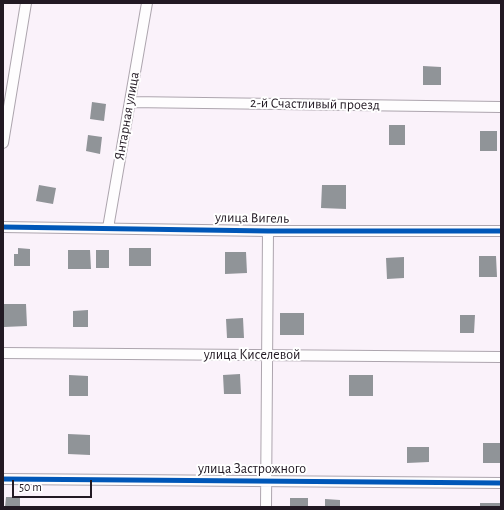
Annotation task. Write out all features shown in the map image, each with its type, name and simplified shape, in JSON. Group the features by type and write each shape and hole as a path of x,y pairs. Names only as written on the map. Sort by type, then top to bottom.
{"street":[{"path":"3,143 26,3"},
{"name":"Янтарная улица","path":"108,228 147,3"},
{"name":"2-й Счастливый проезд","path":"130,102 501,107"},
{"name":"улица Вигель","path":"3,227 268,231 501,231"},
{"path":"266,507 268,231"},
{"name":"улица Киселевой","path":"3,353 501,357"},
{"name":"улица Застрожного","path":"3,479 501,483"}],"building":[{"path":"423,66 441,67 441,85 423,85"},
{"path":"92,102 106,104 104,121 90,119"},
{"path":"389,125 405,125 405,145 389,145"},
{"path":"480,131 497,131 497,151 480,151"},
{"path":"88,135 102,137 100,154 86,151"},
{"path":"39,185 56,188 53,204 36,201"},
{"path":"322,185 346,185 346,209 321,208"},
{"path":"18,248 30,249 30,266 14,266 14,254 18,254"},
{"path":"129,248 151,248 151,266 129,266"},
{"path":"68,250 90,250 91,269 68,269"},
{"path":"96,250 109,250 109,268 96,268"},
{"path":"225,252 246,252 247,273 225,274"},
{"path":"479,256 496,256 497,277 479,277"},
{"path":"404,257 404,278 387,279 386,258"},
{"path":"4,304 26,304 27,326 4,327"},
{"path":"88,310 88,327 73,327 73,311"},
{"path":"280,313 304,313 304,335 280,335"},
{"path":"460,315 475,315 474,333 460,333"},
{"path":"243,318 244,338 227,338 226,319"},
{"path":"240,374 241,394 224,394 223,375"},
{"path":"69,375 88,376 88,396 69,396"},
{"path":"349,375 373,375 373,396 349,396"},
{"path":"68,434 90,435 90,455 68,454"},
{"path":"483,443 501,443 501,463 483,463"},
{"path":"407,447 429,447 429,462 407,463"},
{"path":"6,497 20,497 20,507 5,507"},
{"path":"290,498 308,498 308,507 290,507"},
{"path":"325,499 340,500 340,507 325,507"},
{"path":"480,503 501,503 501,507 480,507"}],"cycle path":[{"path":"3,227 268,231 501,231"},
{"path":"3,479 501,483"}]}
